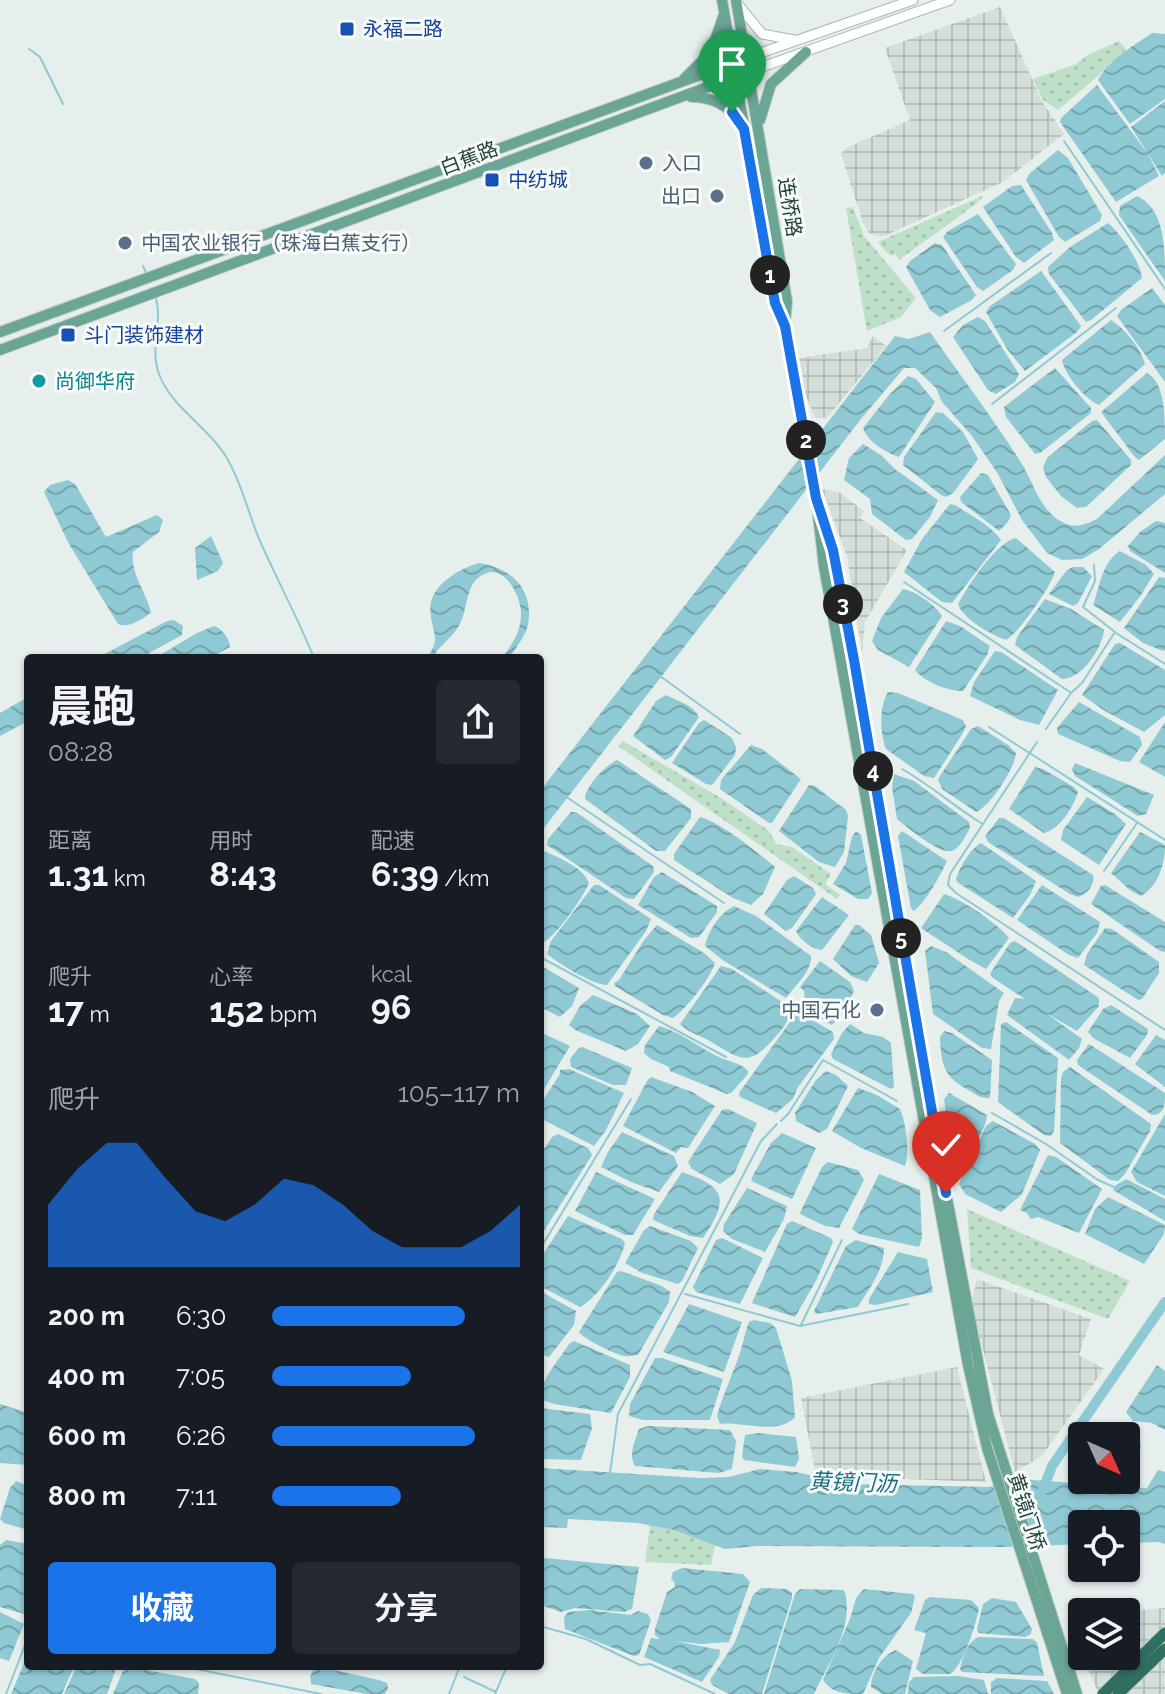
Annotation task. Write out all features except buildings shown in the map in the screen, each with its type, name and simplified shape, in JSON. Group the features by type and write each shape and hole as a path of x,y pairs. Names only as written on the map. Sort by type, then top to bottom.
{"highway":[{"path":"1103,1694 1165,1633"},
{"path":"1118,1694 1165,1649"}],"main road":[{"path":"746,58 913,0"},
{"name":"白蕉路","path":"0,350 950,0"},
{"path":"737,1 762,34 801,40"},
{"name":"连桥路","path":"737,1 787,301 785,326 816,498"},
{"path":"672,87 696,69 711,52 723,5"},
{"name":"连桥路","path":"723,5 775,303 785,326"},
{"path":"759,130 763,105 771,84 806,52"},
{"name":"白蕉路","path":"0,332 746,58"},
{"path":"648,95 651,108"},
{"path":"678,98 712,99 732,112 744,129"},
{"path":"748,148 762,145"},
{"path":"208,256 214,272"},
{"path":"816,498 833,550 854,660 910,1021"},
{"path":"816,498 822,555 841,663 910,1021"},
{"path":"841,663 854,660"},
{"name":"黄镜门桥","path":"910,1021 972,1363 1063,1668"},
{"path":"1063,1668 1067,1694"},
{"path":"1063,1668 1077,1694"}],"shaded area":[{"path":"1000,7 1042,101 1064,134 1003,182 882,237 869,233 841,154 846,148 910,120 885,48"},
{"path":"873,336 886,346 827,418 815,418 806,396 799,358 867,348"},
{"path":"822,489 839,492 864,511 860,518 907,550 865,622 862,652 847,556"},
{"path":"977,1279 1091,1319 1079,1355 1104,1369 1042,1456 1015,1472 975,1319 972,1299"},
{"path":"957,1367 986,1482 881,1478 815,1471 801,1398"},
{"path":"1165,1608 1165,1694 1099,1694 1088,1670 1140,1670 1140,1610"}],"green space":[{"path":"1119,41 1126,50 1058,110 1043,100 1033,79 1076,64"},
{"path":"982,196 973,206 899,260 896,254 890,256 878,242"},
{"path":"853,207 864,236 916,298 901,317 867,331 846,208"},
{"path":"623,741 721,798 769,831 776,844 792,847 831,874 825,884 840,895 837,899 618,746"},
{"path":"967,1209 1130,1281 1108,1319 971,1268"},
{"path":"650,1525 715,1545 711,1565 645,1562"}],"water":[{"path":"1152,33 1165,34 1165,99 1130,124 1098,80 1115,60"},
{"path":"1097,85 1148,154 1159,176 1116,202 1060,122"},
{"path":"1165,101 1165,173 1162,176 1131,127"},
{"path":"1058,150 1068,158 1102,215 1100,221 1065,242 1059,237 1026,180"},
{"path":"1021,185 1054,240 1024,263 1016,257 983,207 1012,186"},
{"path":"1137,196 1153,210 1162,231 1165,281 1119,215 1120,206"},
{"path":"978,214 1016,264 1013,270 983,291 977,287 943,237"},
{"path":"1108,223 1129,248 1142,278 1086,322 1049,274 1048,267 1070,247"},
{"path":"935,243 942,245 976,295 940,317 930,310 906,267"},
{"path":"1041,271 1081,326 1025,371 1007,349 986,312 990,306"},
{"path":"1152,288 1165,305 1165,382 1117,316"},
{"path":"978,317 985,321 1019,374 1015,382 996,394 988,390 953,337 963,325"},
{"path":"1111,320 1132,339 1145,364 1099,405 1076,386 1062,360"},
{"path":"930,332 1009,445 1054,517 1075,526 1097,519 1165,455 1165,494 1099,549 1082,559 1062,560 1047,553 1022,520 998,474 972,436 942,402 936,388 915,368 904,368 861,419 544,828 544,786 895,336 909,339"},
{"path":"1055,368 1091,408 1091,413 1035,454 1006,417 1004,407"},
{"path":"1147,373 1161,392 1165,439 1139,460 1101,412"},
{"path":"908,376 916,379 935,402 899,457 878,446 863,428"},
{"path":"936,412 943,413 963,432 978,459 947,497 903,465 904,457"},
{"path":"1097,420 1131,460 1131,465 1086,507 1077,508 1061,496 1046,477 1043,467 1047,458"},
{"path":"863,444 938,500 930,517 912,539 906,540 872,514 870,499 844,480 849,458"},
{"path":"981,473 988,475 1011,515 999,531 961,502 960,497"},
{"path":"68,480 75,484 106,537 157,515 163,520 159,532 133,552 136,575 151,612 144,618 126,625 118,624 69,544 44,492 50,485"},
{"path":"950,504 980,521 1001,540 952,603 942,602 904,572 922,539"},
{"path":"1156,521 1165,523 1165,573 1130,551 1128,546 1140,532"},
{"path":"211,536 223,563 218,571 197,580 195,548"},
{"path":"1016,538 1055,572 1034,609 1006,640 972,621 958,604 992,556"},
{"path":"1120,551 1146,565 1154,574 1120,622 1093,605 1105,568"},
{"path":"479,563 491,566 511,575 524,591 528,601 528,625 512,654 505,654 518,631 520,604 508,580 494,572 486,573 474,582 457,629 435,654 429,654 435,642 431,602 438,588 465,568"},
{"path":"1083,567 1092,576 1078,603 1073,606 1049,594 1067,570"},
{"path":"1159,577 1165,578 1163,651 1143,643 1124,628"},
{"path":"903,589 925,599 942,616 909,667 878,650 872,641 881,618"},
{"path":"1045,599 1071,609 1104,630 1090,662 1069,678 1062,679 1015,645 1017,637"},
{"path":"174,620 183,626 182,635 147,654 105,654"},
{"path":"946,621 960,626 990,646 963,691 937,685 915,670"},
{"path":"214,626 225,635 230,647 217,654 162,654"},
{"path":"1120,643 1165,670 1165,715 1144,732 1082,695 1115,644"},
{"path":"995,651 1058,690 1039,725 1020,720 970,696 974,682"},
{"path":"888,692 898,693 963,720 966,726 963,733 934,778 924,776 886,749 881,720"},
{"path":"666,695 689,706 699,717 671,757 665,760 633,736 656,701"},
{"path":"24,699 24,723 0,736 0,713"},
{"path":"1079,702 1140,737 1142,745 1130,762 1120,761 1058,734 1057,728"},
{"path":"704,720 732,738 736,747 735,755 712,785 672,763"},
{"path":"1165,722 1165,777 1139,762"},
{"path":"978,726 1016,753 1001,786 988,803 976,812 942,789 938,779 971,729"},
{"path":"751,745 762,749 801,779 772,823 720,789 721,780"},
{"path":"617,760 691,809 691,818 665,851 656,851 585,799 597,776"},
{"path":"1075,763 1154,795 1146,814 1138,816 1075,776 1072,769"},
{"path":"1035,767 1078,792 1065,817 1044,833 1009,809"},
{"path":"894,774 914,781 969,822 970,828 957,848 942,850 897,819 892,787"},
{"path":"809,785 815,786 846,810 848,816 844,852 835,867 819,862 779,831"},
{"path":"1087,797 1126,824 1099,865 1061,840 1063,830"},
{"path":"571,812 576,812 653,866 654,872 634,899 626,898 547,845 548,839"},
{"path":"700,817 728,831 775,867 763,894 751,905 733,898 674,860 674,854"},
{"path":"999,818 1004,818 1093,875 1090,889 1078,897 1070,894 988,842 985,836"},
{"path":"856,831 861,835 872,893 868,899 858,899 833,884 846,863"},
{"path":"902,831 947,861 928,895 914,911 898,836"},
{"path":"1140,832 1165,845 1159,874 1152,887 1141,896 1111,873"},
{"path":"981,843 1036,881 1013,918 957,882 966,859"},
{"path":"544,851 575,867 589,883 568,917 544,942"},
{"path":"662,872 717,906 717,912 699,937 691,938 638,905 654,877"},
{"path":"794,876 813,888 816,894 792,928 786,931 764,914 787,880"},
{"path":"594,885 599,885 651,919 646,931 607,985 585,978 547,954 551,941"},
{"path":"1042,885 1100,922 1097,933 1078,958 1017,920"},
{"path":"1105,885 1165,922 1165,952 1091,904 1101,886"},
{"path":"944,894 979,912 1009,938 986,969 921,928"},
{"path":"822,897 849,915 822,950 807,944 796,931"},
{"path":"734,906 756,916 811,956 806,973 786,998 705,946 715,923"},
{"path":"657,925 715,963 697,993 673,1018 663,1015 614,983"},
{"path":"855,925 871,935 879,963 867,982 851,976 833,959"},
{"path":"1105,928 1112,929 1159,962 1159,973 1142,999 1138,1000 1084,965 1087,954"},
{"path":"1015,941 1099,998 1099,1006 1077,1031 1046,1013 1082,1039 1069,1060 1007,1015 1015,998 1025,999 990,974 1010,943"},
{"path":"931,946 946,952 1004,993 999,1001 991,1049 982,1048 933,1014 925,951"},
{"path":"820,961 850,982 854,991 843,1014 832,1025 806,1011 804,991 800,987"},
{"path":"721,966 732,969 791,1008 780,1032 751,1057 737,1056 680,1024"},
{"path":"544,967 579,988 572,1006 560,1017 544,1009"},
{"path":"593,995 637,1014 650,1026 638,1044 626,1051 569,1025 580,1006"},
{"path":"1111,1005 1148,1029 1130,1058 1093,1038 1088,1032 1103,1009"},
{"path":"800,1013 833,1032 834,1039 798,1087 793,1099 776,1113 740,1097 739,1093 795,1015"},
{"path":"1006,1022 1058,1058 1054,1131 1051,1136 1044,1135 998,1102 1001,1024"},
{"path":"850,1024 891,1043 894,1087 891,1089 833,1059 831,1054"},
{"path":"659,1026 742,1066 748,1074 727,1094 670,1071 669,1067 644,1053 645,1045"},
{"path":"944,1031 952,1033 992,1060 990,1098 974,1094 948,1073 940,1046"},
{"path":"544,1034 570,1046 544,1089"},
{"path":"1156,1035 1165,1040 1165,1087 1135,1064"},
{"path":"1089,1044 1165,1093 1162,1111 1152,1115 1078,1065 1077,1060"},
{"path":"582,1047 632,1068 626,1085 613,1085 571,1067 570,1059"},
{"path":"1070,1067 1151,1124 1150,1131 1118,1181 1110,1180 1060,1143 1061,1079 1063,1072"},
{"path":"569,1069 624,1093 606,1130 594,1146 544,1120 544,1099 560,1070"},
{"path":"826,1071 848,1086 827,1129 819,1133 796,1121 795,1113 816,1080"},
{"path":"651,1077 692,1092 715,1106 688,1148 681,1147 676,1153 623,1126"},
{"path":"858,1088 900,1109 907,1138 905,1166 861,1148 832,1131"},
{"path":"949,1093 987,1115 979,1138 964,1156 955,1153 951,1147 944,1099"},
{"path":"728,1109 757,1123 734,1174 720,1184 692,1169 688,1162 722,1110"},
{"path":"1165,1114 1165,1196 1137,1182 1131,1172"},
{"path":"993,1121 1035,1144 1040,1150 1022,1194 1001,1212 965,1194 959,1184 986,1126"},
{"path":"622,1132 674,1156 678,1166 659,1192 601,1167"},
{"path":"782,1133 816,1148 792,1199 751,1179 771,1143"},
{"path":"558,1134 588,1148 592,1155 544,1231 544,1149"},
{"path":"1048,1155 1056,1157 1102,1189 1079,1233 1038,1217 1031,1219 1020,1210"},
{"path":"828,1162 858,1170 864,1180 839,1228 825,1226 798,1213 822,1167"},
{"path":"596,1172 655,1199 633,1235 625,1235 575,1211"},
{"path":"682,1172 708,1183 719,1196 717,1214 703,1238 690,1236 653,1220"},
{"path":"879,1174 920,1190 922,1238 919,1247 859,1234 852,1229"},
{"path":"1126,1179 1165,1199 1165,1221 1113,1190"},
{"path":"747,1188 787,1206 784,1219 765,1252 732,1239 723,1231 724,1224"},
{"path":"1108,1197 1165,1225 1164,1234 1144,1264 1085,1234 1095,1209"},
{"path":"568,1216 625,1243 608,1279 580,1307 544,1288 544,1253"},
{"path":"792,1221 831,1238 833,1242 816,1281 795,1317 752,1303 787,1224"},
{"path":"650,1226 691,1241 698,1248 678,1284 642,1273 625,1263 644,1230"},
{"path":"722,1238 763,1258 740,1304 696,1292 693,1287 716,1240"},
{"path":"856,1240 884,1248 875,1279 858,1307 816,1314 814,1311 846,1246"},
{"path":"898,1252 927,1259 933,1292 869,1304 869,1299"},
{"path":"617,1272 670,1292 669,1302 638,1355 614,1353 579,1332"},
{"path":"544,1293 576,1311 574,1325 549,1357 544,1355"},
{"path":"689,1304 742,1322 724,1372 663,1352"},
{"path":"749,1322 770,1323 776,1328 792,1381 795,1417 788,1423 770,1427 720,1424 717,1416 719,1408"},
{"path":"574,1341 630,1365 630,1377 611,1413 544,1400 547,1377"},
{"path":"655,1358 723,1379 710,1420 643,1420 629,1416 630,1404"},
{"path":"1157,1365 1165,1371 1165,1430 1152,1423 1133,1421 1126,1412"},
{"path":"0,1404 24,1412 24,1465 0,1463"},
{"path":"544,1408 590,1414 592,1428 581,1460 544,1459"},
{"path":"648,1426 730,1430 736,1441 732,1469 719,1473 635,1466 632,1457 634,1443 639,1429"},
{"path":"758,1433 796,1437 799,1459 795,1467 744,1460 745,1435"},
{"path":"544,1468 700,1478 729,1477 760,1469 796,1472 850,1484 989,1487 1019,1479 1068,1482 1068,1494 1140,1494 1140,1488 1147,1488 1158,1470 1165,1472 1165,1544 1140,1543 1140,1510 1068,1510 1068,1545 1007,1547 758,1546 725,1549 674,1530 638,1523 568,1519 567,1528 544,1527"},
{"path":"16,1481 24,1484 24,1529 0,1519 10,1488"},
{"path":"6,1540 24,1543 24,1614 0,1607 0,1545"},
{"path":"544,1558 639,1567 632,1609 624,1612 575,1608 561,1612 544,1606"},
{"path":"682,1568 743,1574 750,1582 729,1642 701,1644 675,1641 720,1650 719,1657 702,1682 644,1657 651,1638 660,1639 655,1635 655,1629 667,1592 675,1587 671,1580 673,1572"},
{"path":"761,1588 787,1589 792,1593 792,1598 762,1694 729,1694 712,1685 710,1680 735,1642 753,1595"},
{"path":"800,1589 844,1590 846,1616 839,1644 814,1694 764,1694 795,1594"},
{"path":"864,1589 913,1594 915,1597 911,1613 879,1658 863,1694 851,1694 831,1688 823,1680 856,1598"},
{"path":"930,1597 971,1600 979,1608 964,1654 950,1674 923,1674 916,1669 926,1633 914,1630 925,1600"},
{"path":"992,1598 1016,1602 1032,1629 1031,1634 1025,1637 979,1633 977,1629 983,1604"},
{"path":"589,1610 648,1614 651,1620 639,1655 634,1656 565,1629 564,1617 568,1612"},
{"path":"0,1612 24,1624 9,1661 0,1658"},
{"path":"978,1637 1033,1639 1037,1643 1044,1676 962,1672 960,1669 966,1650"},
{"path":"896,1650 913,1661 905,1694 882,1694 871,1687 873,1676 882,1660"},
{"path":"24,1663 24,1670 72,1670 62,1694 11,1694"},
{"path":"75,1670 116,1670 107,1694 64,1694"},
{"path":"146,1670 195,1679 199,1683 198,1694 113,1694 123,1671"},
{"path":"314,1670 334,1670 379,1680 387,1683 388,1688 385,1694 367,1694 311,1684 310,1676"},
{"path":"958,1676 984,1680 988,1694 908,1694 909,1682 914,1677"},
{"path":"997,1678 1047,1681 1054,1694 991,1694 991,1682"}],"waterway":[{"path":"29,49 40,57 63,104"},
{"path":"1064,141 1165,289"},
{"path":"944,331 1051,253"},
{"path":"143,266 147,275"},
{"path":"155,296 158,315 155,354 159,374 172,396 231,465 260,541 312,654"},
{"path":"992,404 1116,308"},
{"path":"1046,729 1071,693 1082,683 1115,632 1083,607 1095,581 1094,565"},
{"path":"904,582 1070,692"},
{"path":"1116,633 1165,664"},
{"path":"660,676 740,734"},
{"path":"989,727 1165,840"},
{"path":"1037,742 950,874 948,885 1165,1030"},
{"path":"902,769 981,823"},
{"path":"565,796 724,903"},
{"path":"1104,871 1137,823"},
{"path":"544,959 726,1057"},
{"path":"781,1121 823,1060 897,1101"},
{"path":"544,1242 631,1099"},
{"path":"992,1113 1114,1187"},
{"path":"610,1473 618,1414 761,1141 777,1124"},
{"path":"801,1325 842,1240"},
{"path":"685,1294 800,1326 908,1304"},
{"path":"1043,1490 1052,1466 1165,1302"},
{"path":"544,1627 586,1639 640,1665 650,1664 715,1694"},
{"path":"6,1694 24,1647"},
{"path":"201,1670 321,1694"},
{"path":"449,1694 458,1670"},
{"path":"495,1694 505,1670"},
{"path":"464,1677 496,1692"}],"place":[{"name":"永福二路","path":"347,29"},
{"name":"入口","path":"646,163"},
{"name":"中纺城","path":"492,180"},
{"name":"出口","path":"717,196"},
{"name":"中国农业银行（珠海白蕉支行）","path":"125,243"},
{"name":"斗门装饰建材","path":"68,335"},
{"name":"尚御华府","path":"39,381"},
{"name":"中国石化","path":"877,1010"}],"route":[{"path":"732,112 744,129 775,303 785,326 816,498 833,550 946,1193"}],"water label":[{"name":"黄镜门沥","path":"853,1482"}]}
